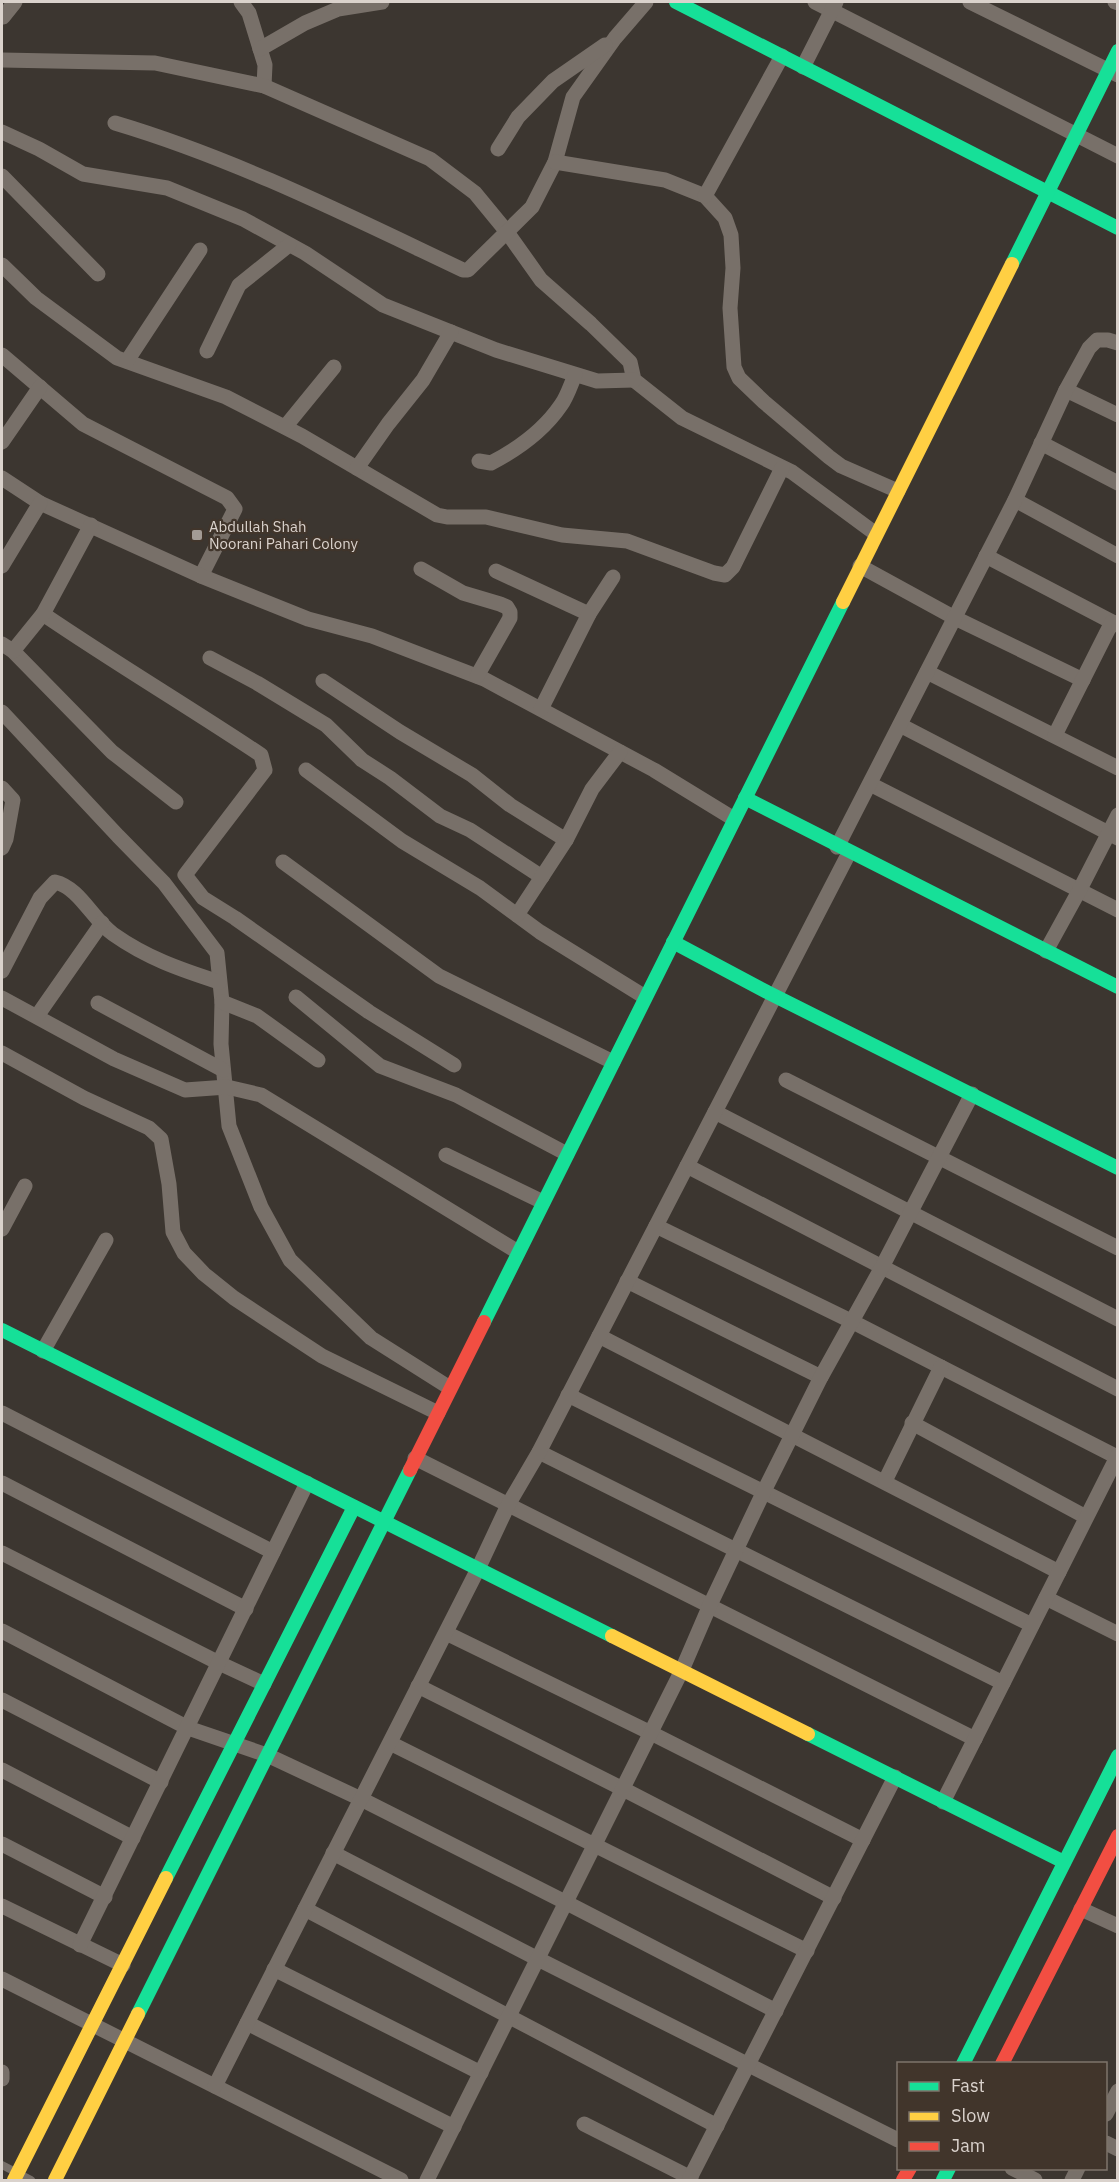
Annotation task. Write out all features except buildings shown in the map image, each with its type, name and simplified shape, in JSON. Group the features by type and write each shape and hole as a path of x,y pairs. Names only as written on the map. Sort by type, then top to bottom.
{"street":[{"path":"3,17 15,2"},
{"path":"241,2 249,13 265,65 264,86"},
{"path":"260,50 305,23 338,9 382,2"},
{"path":"115,123 168,139 307,196 463,270 471,268 532,207 555,162 573,97 615,38 646,2"},
{"path":"676,2 1118,228"},
{"path":"815,2 834,6 1118,156"},
{"path":"970,2 1113,72"},
{"path":"803,67 834,6"},
{"path":"498,149 518,117 553,81 615,38"},
{"path":"55,2181 1076,135 1113,72 1118,51"},
{"path":"705,196 782,56"},
{"path":"2,60 155,63 264,86 430,159 475,193 507,232 541,280 630,362 634,380 682,418 792,472 876,534"},
{"path":"2,132 39,149 83,174 167,188 243,219 289,245 383,305 496,350 597,381 634,380"},
{"path":"555,162 665,180 705,196 725,218 731,235 733,268 730,308 734,367 739,378 829,457 898,491"},
{"path":"2,176 99,273"},
{"path":"207,351 239,285 289,245"},
{"path":"127,361 200,250"},
{"path":"2,265 36,298 117,358 226,397 357,468 437,515 486,517 562,535 627,541 725,575 734,567 782,468"},
{"path":"357,468 423,380 452,332"},
{"path":"215,2086 446,1633 508,1505 539,1452 775,996 843,850 870,784 1015,500 1066,390 1089,348 1096,340 1118,343"},
{"path":"2,355 83,424 231,502 235,509 201,576"},
{"path":"285,428 334,367"},
{"path":"480,461 491,463 534,436 562,405 575,375"},
{"path":"2,442 40,387"},
{"path":"1066,390 1118,416"},
{"path":"1041,443 1118,483"},
{"path":"2,478 40,503 201,576 308,619 372,636 477,676 620,752 734,819"},
{"path":"1015,500 1118,556"},
{"path":"2,566 40,503"},
{"path":"91,525 44,614 7,648 112,752 176,802"},
{"path":"986,556 1115,624 1055,735"},
{"path":"860,566 955,618 1083,680"},
{"path":"421,569 463,593 500,604 507,607 510,612 510,618 477,676"},
{"path":"496,571 589,614"},
{"path":"541,709 589,614 613,577"},
{"path":"44,614 114,662 213,722 261,755 265,770 185,875 203,898 369,1012 454,1065"},
{"path":"210,658 257,683 326,725 362,760 440,816 470,830 542,877"},
{"path":"927,672 1118,768"},
{"path":"323,681 400,732 472,775 510,805 566,840"},
{"path":"2,712 117,836 164,882 217,953 222,1002 221,1044 229,1126 261,1207 290,1260 371,1338 450,1388"},
{"path":"900,725 1113,836"},
{"path":"517,915 566,840 592,789 620,752"},
{"path":"306,771 402,841 480,888 540,932 645,997"},
{"path":"870,784 1118,910"},
{"path":"2,788 14,800 2,848"},
{"path":"745,798 843,850 1118,987"},
{"path":"1046,951 1113,836 1118,814"},
{"path":"283,862 439,976 613,1062"},
{"path":"2,971 40,898 55,882 66,884 110,932 173,968 219,982"},
{"path":"37,1016 102,923"},
{"path":"673,942 775,996 1118,1168"},
{"path":"296,997 380,1066 456,1095 567,1154"},
{"path":"2,998 114,1059 185,1090 227,1087 261,1095 518,1252"},
{"path":"222,1002 257,1016 318,1060"},
{"path":"98,1003 223,1071"},
{"path":"2,1053 84,1098 149,1128 161,1139 170,1184 173,1232 184,1253 204,1274 234,1298 322,1356 438,1413"},
{"path":"786,1080 1118,1248"},
{"path":"427,2181 682,1670 736,1549 821,1377 853,1322 972,1094"},
{"path":"715,1112 1118,1319"},
{"path":"446,1155 543,1202"},
{"path":"687,1166 1118,1389"},
{"path":"2,1229 25,1186"},
{"path":"656,1227 853,1322 1117,1456 943,1802"},
{"path":"43,1351 106,1240"},
{"path":"627,1281 821,1377"},
{"path":"2,1330 1064,1862"},
{"path":"599,1336 1059,1572"},
{"path":"885,1481 940,1367"},
{"path":"568,1395 1032,1625"},
{"path":"2,1413 273,1552"},
{"path":"912,1424 1086,1517"},
{"path":"539,1452 1003,1683"},
{"path":"415,1458 975,1739"},
{"path":"2,1483 246,1609"},
{"path":"80,1945 307,1483"},
{"path":"16,2177 354,1507"},
{"path":"2,1553 264,1684"},
{"path":"1046,1598 1118,1634"},
{"path":"2,1630 188,1728 267,1755 361,1799 776,2011"},
{"path":"446,1633 651,1732 863,1840"},
{"path":"418,1686 623,1788 834,1898"},
{"path":"2,1700 161,1782"},
{"path":"390,1743 807,1951"},
{"path":"964,2062 1118,1756"},
{"path":"2,1770 133,1838"},
{"path":"584,2124 690,2179 895,1778"},
{"path":"1003,2062 1118,1836"},
{"path":"2,1844 105,1897"},
{"path":"333,1853 897,2139"},
{"path":"2,1906 123,1965"},
{"path":"305,1909 717,2126"},
{"path":"1081,1909 1118,1926"},
{"path":"274,1970 481,2073"},
{"path":"2,1979 401,2181"},
{"path":"247,2023 454,2127"},
{"path":"2,2072 2,2079"},
{"path":"1107,2112 1118,2091"},
{"path":"1013,2170 1035,2181"}],"lane":[{"path":"2,2165 16,2177 31,2181"}],"traffic: fast":[{"path":"676,2 1118,228"},
{"path":"1012,264 1118,51"},
{"path":"484,1322 843,602"},
{"path":"745,798 1118,987"},
{"path":"673,942 767,992 1118,1168"},
{"path":"2,1330 612,1636"},
{"path":"138,2014 410,1470"},
{"path":"166,1878 354,1507"},
{"path":"808,1734 1064,1862"},
{"path":"964,2062 1118,1756"},
{"path":"943,2180 948,2170"}],"traffic: slow":[{"path":"843,602 1012,264"},
{"path":"612,1636 808,1734"},
{"path":"14,2180 166,1878"},
{"path":"55,2180 138,2014"}],"traffic: jam":[{"path":"410,1470 484,1322"},
{"path":"1003,2062 1118,1836"},
{"path":"903,2180 909,2170"}],"place":[{"name":"Abdullah Shah Noorani Pahari Colony","path":"197,535"}]}
